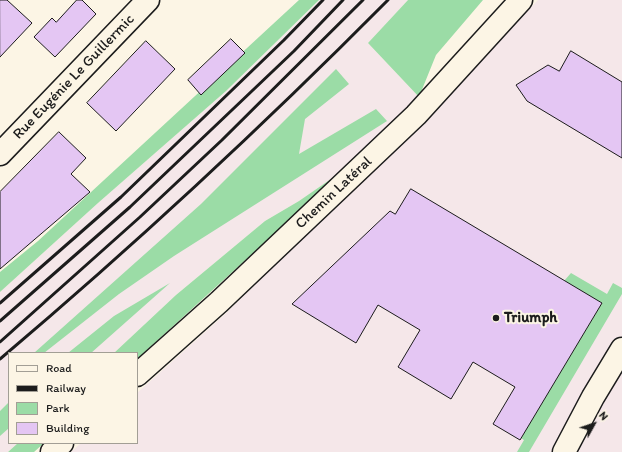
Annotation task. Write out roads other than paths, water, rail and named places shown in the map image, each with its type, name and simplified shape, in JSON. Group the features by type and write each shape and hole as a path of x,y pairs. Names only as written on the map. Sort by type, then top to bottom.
{"street":[{"name":"Rue Eugénie Le Guillermic","path":"0,154 148,0"},
{"name":"Chemin Latéral","path":"138,374 219,302 416,115 521,0"},
{"path":"564,452 593,397 622,349"},
{"path":"52,452 61,444"}],"railway":[{"path":"0,303 121,197 284,40 323,0"},
{"path":"0,321 130,207 294,51 343,0"},
{"path":"0,342 140,217 222,140 363,0"},
{"path":"8,352 198,184 294,93 388,0"},
{"path":"0,359 8,352"}],"place":[{"name":"Triumph","path":"496,318"}]}
